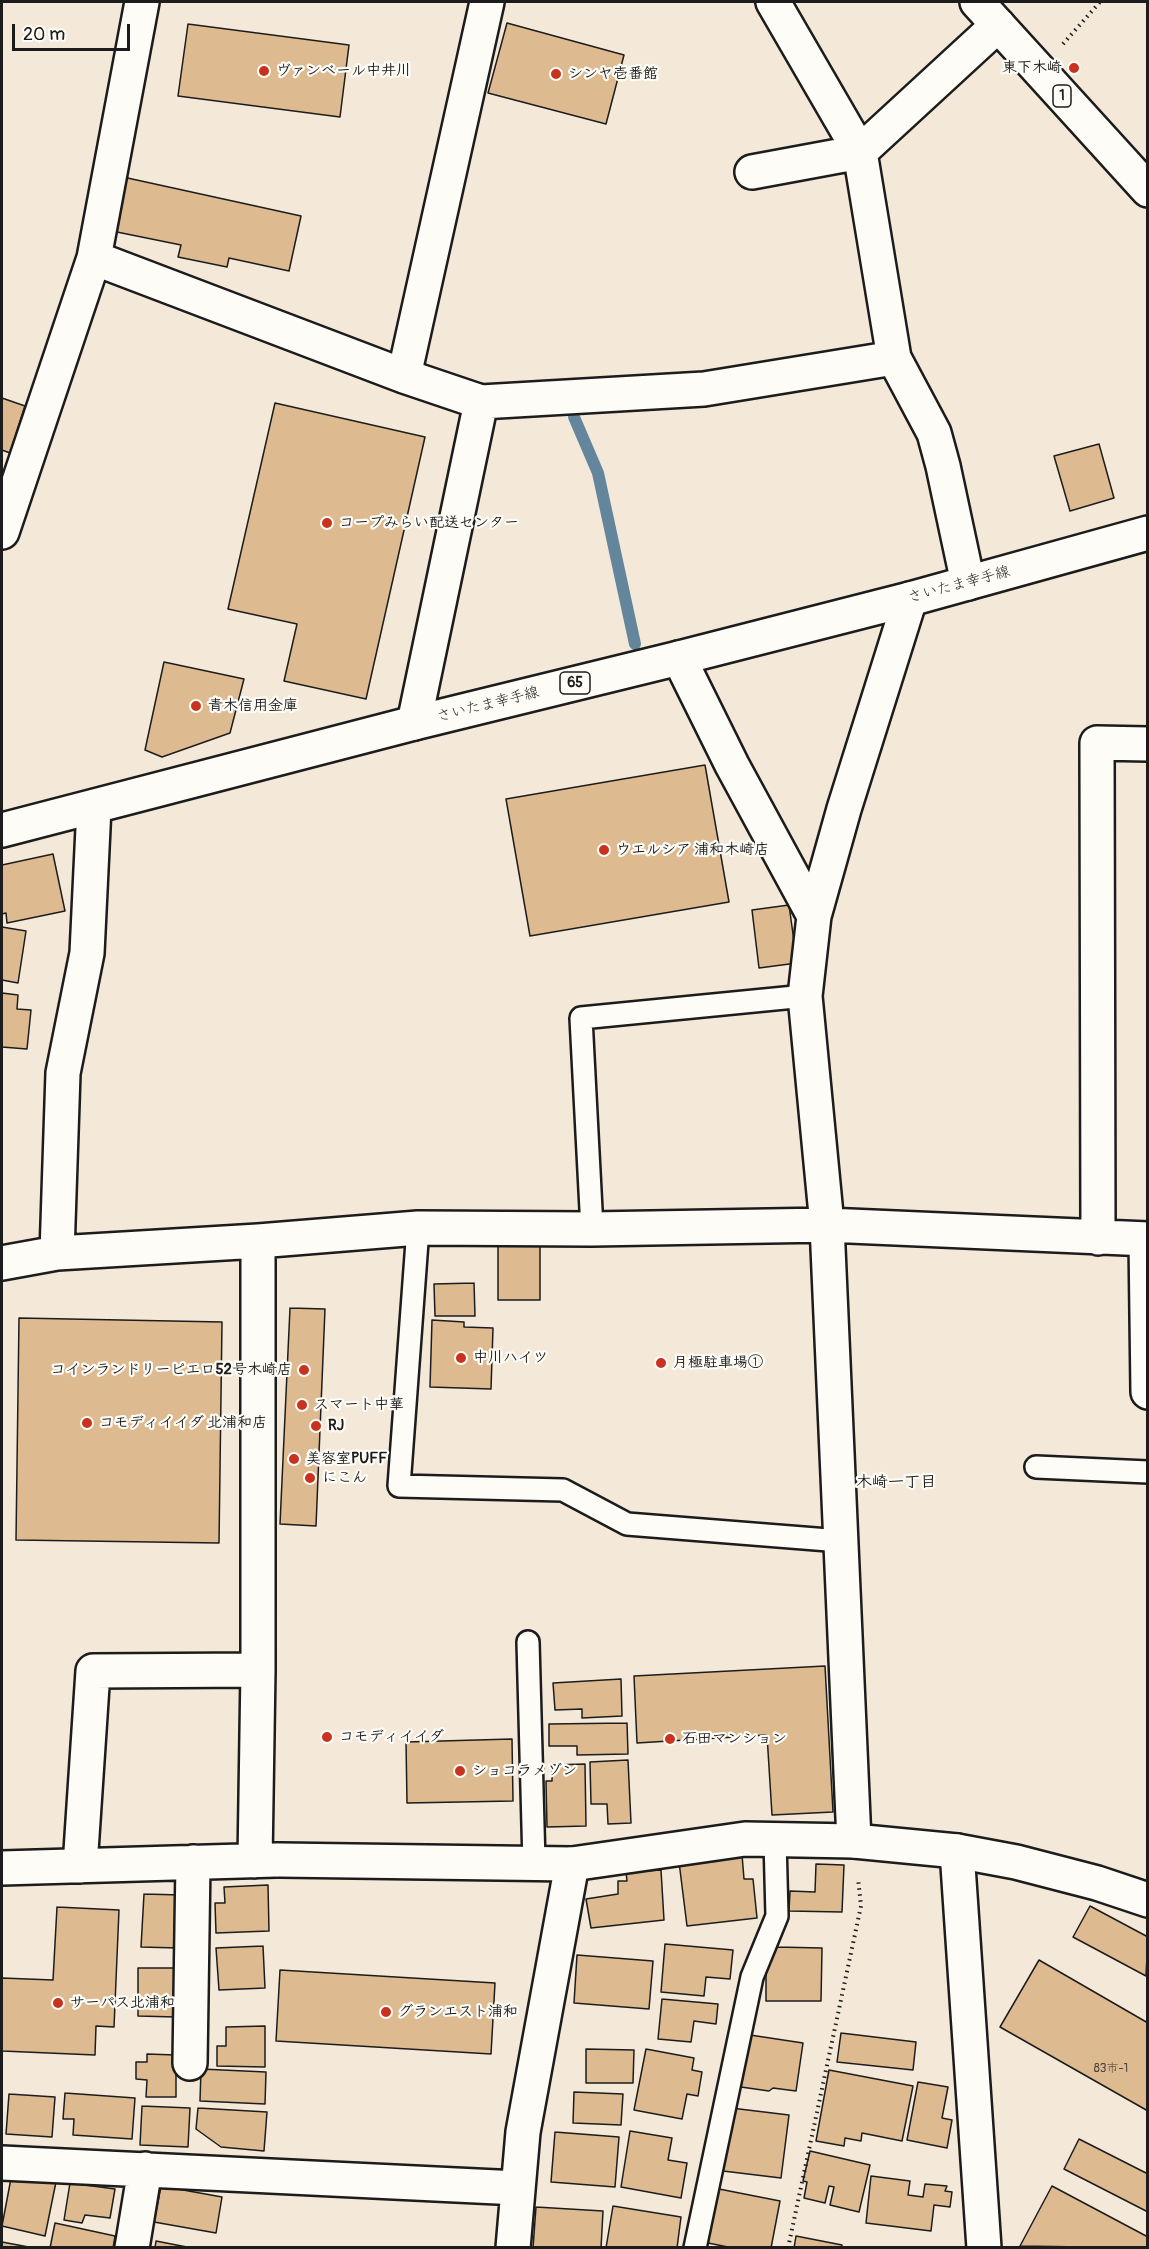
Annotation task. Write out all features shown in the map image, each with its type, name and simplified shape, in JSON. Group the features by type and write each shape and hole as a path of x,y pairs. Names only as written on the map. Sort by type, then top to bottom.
{"street":[{"path":"2,532 11,473 94,258 142,2"},
{"path":"404,376 487,2"},
{"path":"773,2 860,152 894,358 934,433 968,583"},
{"path":"752,172 860,152 987,13"},
{"name":"1","path":"987,13 1148,190"},
{"path":"94,258 404,376 481,402 704,389 894,358"},
{"path":"414,723 481,402"},
{"name":"さいたま幸手線","path":"2,830 414,723 679,658 968,583 1148,533"},
{"path":"854,1841 826,1225 805,996 814,916 844,809 910,598"},
{"path":"679,658 732,765 814,916"},
{"path":"1098,1238 1097,743 1148,744"},
{"path":"57,1253 63,1073 87,953 94,807"},
{"path":"2,1263 57,1253 258,1241 418,1228 592,1229 826,1225 1147,1239 1148,1392"},
{"path":"258,1241 258,1670 267,1861"},
{"path":"80,1866 93,1671 258,1670"},
{"path":"2,1868 267,1861 572,1864 746,1839 854,1841 957,1851 1016,1862 1148,1900"},
{"path":"957,1851 984,2247"},
{"path":"190,2063 193,1862"},
{"path":"513,2247 523,2132 572,1864"},
{"path":"2,2163 518,2188"},
{"path":"132,2247 145,2169"}],"lane":[{"path":"592,1229 581,1018 805,996"},
{"path":"418,1228 399,1486 563,1490 627,1524 842,1542"},
{"path":"1036,1467 1148,1472"},
{"path":"528,1642 534,1863"},
{"path":"695,2247 752,1977 777,1916 775,1840"}],"path":[{"path":"1038,70 1100,2"},
{"path":"788,2247 861,1906 854,1841"}],"building":[{"name":"シンヤ壱番館","path":"507,23 624,55 606,124 488,93"},
{"name":"ヴァンベール中井川","path":"188,24 349,45 340,117 178,96"},
{"path":"123,177 301,216 289,271 229,258 227,267 178,257 181,245 112,231"},
{"path":"2,398 25,406 10,453 2,450"},
{"name":"コープみらい配送センター","path":"275,403 425,437 366,699 284,681 297,624 228,609"},
{"path":"1099,444 1114,498 1070,511 1054,456"},
{"name":"青木信用金庫","path":"164,662 244,679 230,733 162,757 145,750"},
{"path":"705,765 729,902 530,936 506,799"},
{"path":"53,854 65,911 7,923 6,913 2,914 2,865"},
{"path":"789,905 797,963 759,968 752,910"},
{"path":"2,927 26,931 18,983 2,980"},
{"path":"2,993 18,995 17,1009 31,1010 27,1049 2,1047"},
{"path":"498,1244 540,1244 540,1300 498,1300"},
{"path":"474,1283 475,1316 435,1316 434,1284"},
{"path":"290,1308 325,1309 316,1526 280,1524"},
{"path":"19,1318 222,1322 219,1543 16,1540"},
{"name":"中川ハイツ","path":"432,1320 464,1322 464,1327 493,1328 491,1389 430,1387"},
{"name":"石田マンション","path":"825,1666 833,1812 772,1815 767,1735 637,1743 634,1676"},
{"path":"621,1679 622,1716 582,1718 582,1709 555,1710 553,1683"},
{"path":"627,1723 628,1754 577,1755 577,1746 549,1746 549,1724"},
{"name":"ショコラメゾン","path":"512,1739 513,1801 407,1803 406,1742"},
{"path":"628,1760 631,1823 608,1824 607,1804 591,1804 590,1762"},
{"path":"585,1764 586,1826 547,1827 546,1781 552,1781 552,1765"},
{"path":"742,1855 744,1879 753,1879 757,1918 687,1926 679,1862"},
{"path":"816,1864 844,1865 842,1912 789,1911 790,1891 815,1892"},
{"path":"661,1870 664,1920 591,1928 586,1899 618,1894 618,1881 627,1881 626,1872"},
{"path":"268,1885 269,1931 216,1933 215,1903 225,1903 224,1887"},
{"path":"144,1894 181,1895 178,1948 141,1947"},
{"path":"1090,1906 1148,1937 1146,1976 1073,1937"},
{"name":"サーパス北浦和","path":"57,1907 119,1910 114,2027 96,2026 95,2055 2,2051 2,1978 53,1980"},
{"path":"665,1944 733,1950 730,1979 706,1977 704,1996 661,1992"},
{"path":"263,1946 265,1988 219,1990 216,1948"},
{"path":"776,1947 822,1948 821,2001 766,2001 766,1969"},
{"path":"577,1955 653,1961 649,2009 574,2003"},
{"path":"1039,1960 1148,2023 1148,2111 1000,2027"},
{"path":"138,1968 177,1968 176,2017 138,2016"},
{"name":"グランエスト浦和","path":"280,1970 495,1983 491,2054 276,2041"},
{"path":"662,1999 718,2004 716,2024 694,2021 691,2042 658,2039"},
{"path":"265,2026 265,2067 217,2066 217,2046 226,2046 226,2027"},
{"path":"841,2033 916,2042 913,2070 837,2062"},
{"path":"750,2035 803,2043 796,2091 773,2088 769,2091 741,2087"},
{"path":"586,2049 634,2050 633,2083 586,2083"},
{"path":"646,2049 694,2058 692,2070 702,2072 698,2096 687,2094 682,2119 634,2110"},
{"path":"147,2054 176,2055 176,2097 146,2097 147,2080 136,2079 136,2062 147,2062"},
{"path":"201,2069 266,2072 265,2104 200,2101"},
{"path":"829,2070 913,2086 902,2141 862,2133 861,2141 845,2138 844,2146 816,2141"},
{"path":"918,2082 948,2087 942,2118 952,2120 947,2148 907,2140"},
{"path":"574,2092 623,2094 621,2125 573,2123"},
{"path":"65,2093 135,2098 132,2139 73,2135 74,2119 63,2119"},
{"path":"9,2094 55,2097 52,2137 6,2134"},
{"path":"142,2106 190,2108 188,2147 140,2145"},
{"path":"198,2108 267,2112 264,2151 221,2147 196,2129"},
{"path":"731,2108 789,2115 781,2178 723,2171"},
{"path":"630,2131 672,2138 668,2160 687,2163 681,2198 621,2187"},
{"path":"555,2132 619,2137 615,2187 551,2182"},
{"path":"1079,2139 1148,2174 1148,2212 1064,2169"},
{"path":"810,2151 870,2165 859,2212 830,2205 834,2187 829,2186 825,2203 804,2198 807,2182 803,2181"},
{"path":"12,2173 56,2182 45,2236 2,2226"},
{"path":"871,2176 910,2181 908,2195 923,2197 925,2184 947,2186 945,2191 952,2192 950,2207 934,2205 931,2231 866,2223"},
{"path":"70,2183 115,2189 110,2218 85,2215 82,2223 64,2220"},
{"path":"161,2186 222,2197 216,2233 154,2222"},
{"path":"1052,2186 1148,2237 1148,2248 1020,2246"},
{"path":"714,2188 780,2201 771,2248 733,2248 703,2242"},
{"path":"613,2206 681,2217 677,2248 606,2248"},
{"path":"536,2207 603,2211 601,2248 533,2248"},
{"path":"55,2223 115,2236 113,2248 50,2248"},
{"path":"796,2236 842,2245 841,2248 794,2248"},
{"path":"156,2241 192,2248 155,2248"},
{"path":"2,2242 34,2248 2,2248"}],"waterway":[{"path":"574,417 598,473 635,644"}],"place":[{"name":"東下木崎","path":"1074,68"},
{"name":"ヴァンベール中井川","path":"264,71"},
{"name":"シンヤ壱番館","path":"556,74"},
{"name":"コープみらい配送センター","path":"327,523"},
{"name":"青木信用金庫","path":"196,706"},
{"name":"ウエルシア 浦和木崎店","path":"604,850"},
{"name":"中川ハイツ","path":"461,1358"},
{"name":"月極駐車場①","path":"661,1363"},
{"name":"コインランドリーピエロ52号木崎店","path":"304,1370"},
{"name":"スマート中華","path":"302,1405"},
{"name":"コモディイイダ 北浦和店","path":"87,1423"},
{"name":"RJ","path":"316,1426"},
{"name":"美容室PUFF","path":"294,1459"},
{"name":"にこん","path":"310,1478"},
{"name":"コモディイイダ","path":"327,1737"},
{"name":"石田マンション","path":"670,1739"},
{"name":"ショコラメゾン","path":"460,1771"},
{"name":"サーパス北浦和","path":"58,2003"},
{"name":"グランエスト浦和","path":"386,2012"}],"district":[{"name":"木崎一丁目","path":"896,1483"}]}
